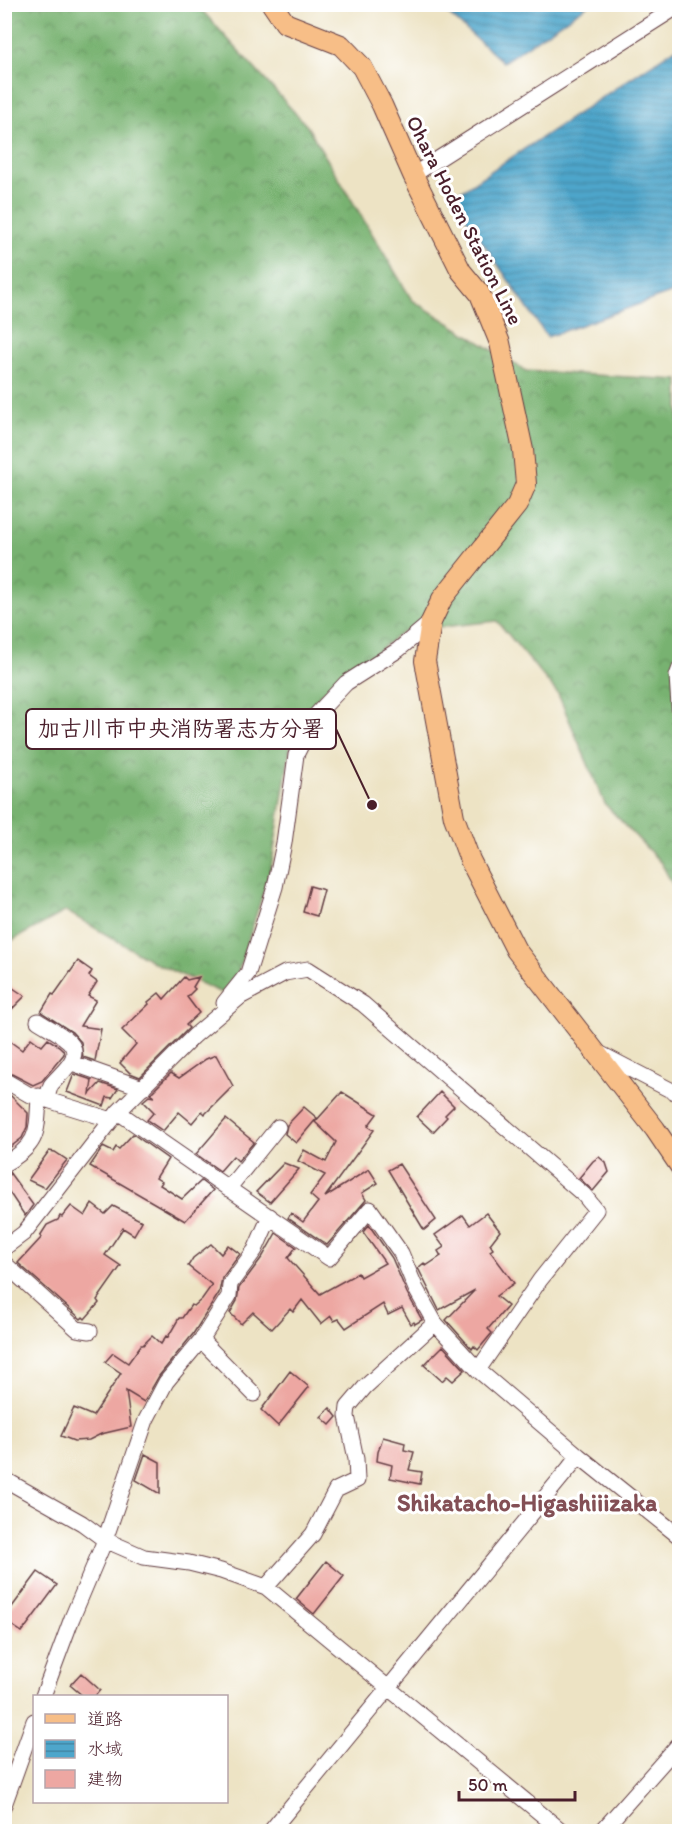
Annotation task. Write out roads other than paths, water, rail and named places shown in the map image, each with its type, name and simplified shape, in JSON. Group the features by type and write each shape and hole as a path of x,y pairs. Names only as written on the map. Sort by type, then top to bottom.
{"main road":[{"name":"Ohara Hoden Station Line","path":"272,4 285,23 341,45 362,67 461,271 480,294 500,343 523,450 526,483 517,505 442,599 431,622 425,661 454,817 470,860 516,950 655,1129 680,1166"}],"street":[{"path":"413,175 680,5"},
{"path":"208,1025 248,973 275,887 284,843 296,755 316,715 346,683 398,650 431,622"},
{"path":"680,668 677,676 680,721"},
{"path":"4,1248 24,1233 115,1116 194,1036 240,997 285,973 308,969 363,1004 584,1195 597,1210 540,1280 478,1370"},
{"path":"4,1164 26,1151 33,1142 43,1097 72,1063 74,1054 69,1040 38,1021"},
{"path":"592,1049 680,1095"},
{"path":"72,1063 142,1088"},
{"path":"4,1080 28,1094 115,1116 270,1216 329,1258 370,1209 401,1252 435,1323 478,1370 680,1538"},
{"path":"228,1189 278,1127"},
{"path":"44,1695 72,1618 105,1540 146,1420 166,1382 201,1340 229,1296 230,1284 255,1250 270,1216"},
{"path":"4,1263 77,1329 90,1331"},
{"path":"267,1587 313,1534 336,1490 357,1480 356,1459 347,1416 348,1407 365,1387 435,1323"},
{"path":"201,1340 254,1395"},
{"path":"270,1832 579,1456"},
{"path":"4,1479 82,1523 105,1540 144,1557 189,1563 267,1587 563,1832"},
{"path":"4,1805 33,1724"},
{"path":"601,1832 680,1743"}],"water":[{"path":"438,5 588,5 503,62"},
{"path":"679,46 679,290 547,337 452,197"}],"place":[{"name":"加古川市中央消防署志方分署","path":"372,805"}],"district":[{"name":"Shikatacho-Higashiiizaka","path":"527,1502"}]}
